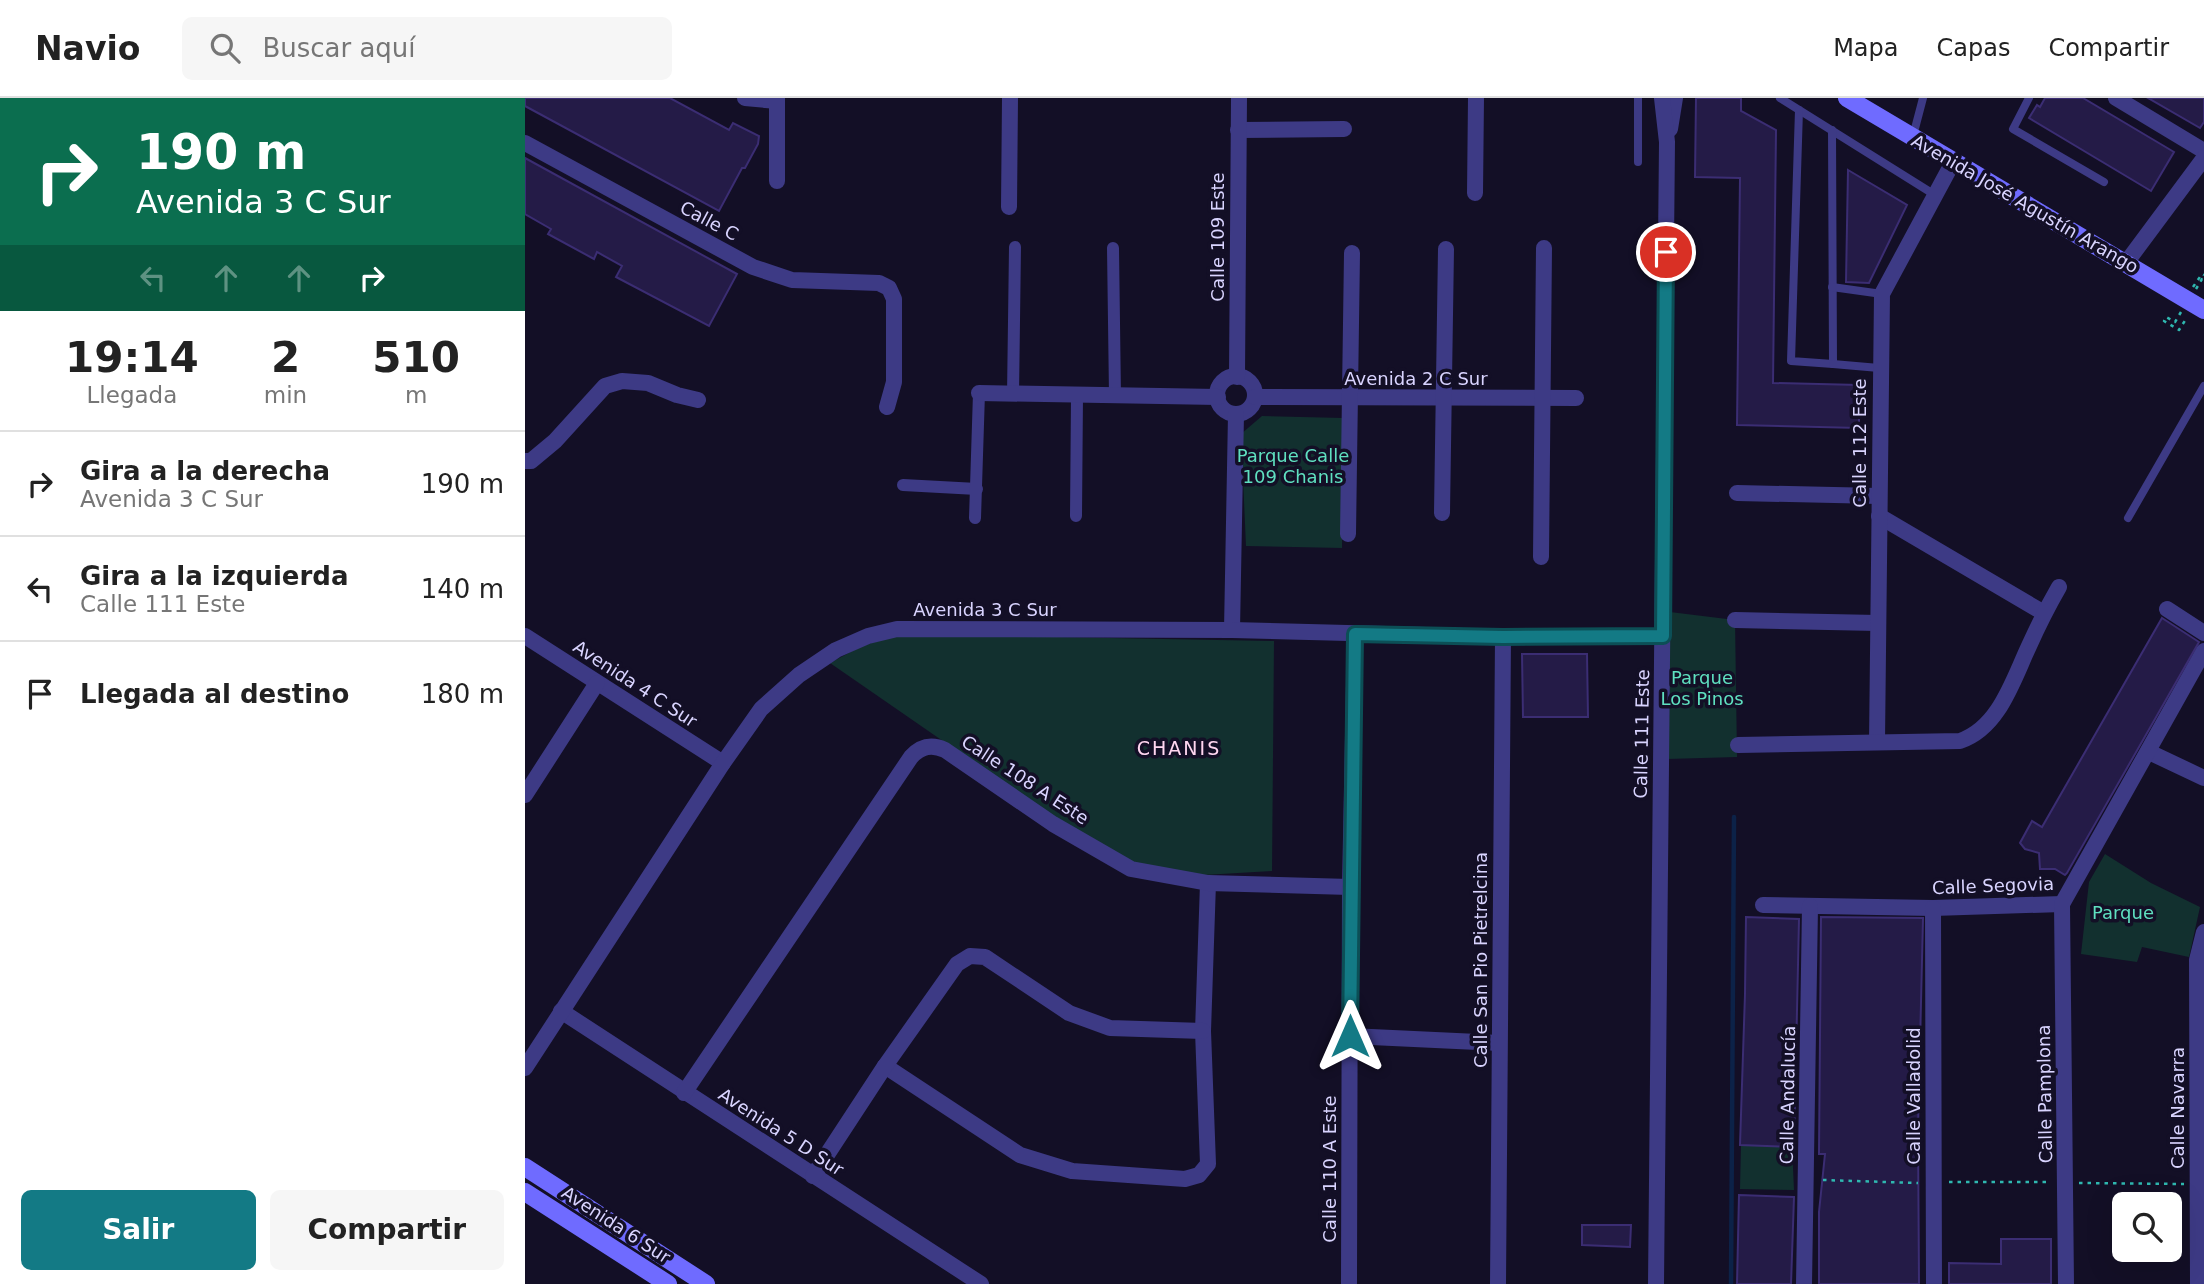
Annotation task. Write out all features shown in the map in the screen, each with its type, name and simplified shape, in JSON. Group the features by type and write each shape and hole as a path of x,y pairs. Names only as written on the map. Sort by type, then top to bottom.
{"main road":[{"name":"Avenida José Agustín Arango","path":"1847,98 2204,310"},
{"name":"Avenida 6 Sur","path":"525,1167 706,1284"},
{"name":"Avenida 6 Sur","path":"525,1192 669,1284"}],"street":[{"path":"745,98 777,100 777,181"},
{"path":"1009,207 1010,98"},
{"name":"Calle 109 Este","path":"1237,377 1239,98"},
{"path":"1475,193 1476,98"},
{"name":"Calle 111 Este","path":"1656,1284 1667,142 1662,98"},
{"name":"Calle 111 Este","path":"1667,142 1675,98"},
{"path":"2116,98 2204,151"},
{"path":"1238,130 1344,129"},
{"name":"Calle C","path":"525,143 753,267 792,280 879,283 889,288 894,299 894,382 887,407"},
{"path":"2126,263 2204,158"},
{"name":"Calle 112 Este","path":"1877,743 1879,368 1882,294 1953,162"},
{"path":"1013,395 1015,247"},
{"path":"1113,248 1115,396"},
{"path":"1541,557 1544,248"},
{"path":"1442,513 1446,249"},
{"path":"1349,534 1352,253"},
{"path":"1237,377 1248,381 1255,391 1255,397 1249,409 1236,414 1222,407 1218,391 1225,380 1237,377"},
{"path":"525,461 531,461 555,441 605,386 622,381 648,383 698,400"},
{"path":"975,518 979,393 1218,397"},
{"path":"1076,516 1077,396"},
{"name":"Avenida 2 C Sur","path":"1255,397 1576,398"},
{"path":"1232,630 1236,414"},
{"path":"903,485 977,489"},
{"path":"1737,493 1879,496"},
{"path":"1879,516 2044,613"},
{"path":"1738,745 1960,741 1972,736 2002,704 2059,587"},
{"path":"2167,609 2204,633"},
{"path":"1735,620 1878,623"},
{"name":"Avenida 3 C Sur","path":"525,1068 761,709 799,675 836,650 868,636 897,629 1232,630 1503,637 1663,636"},
{"name":"Calle 110 A Este","path":"1349,1284 1350,887 1355,634"},
{"name":"Avenida 4 C Sur","path":"525,636 723,764"},
{"name":"Calle San Pio Pietrelcina","path":"1497,1284 1503,637"},
{"name":"Calle Segovia","path":"1763,905 1933,908 2062,904 2204,651"},
{"path":"525,796 597,682"},
{"name":"Calle 108 A Este","path":"684,1093 911,757 923,748 930,746 945,750 1053,824 1131,869 1208,883 1350,887"},
{"path":"2149,752 2204,778"},
{"path":"885,1066 1020,1155 1072,1171 1185,1179 1199,1175 1207,1164 1203,1031 1208,883"},
{"name":"Calle Pamplona","path":"2062,904 2066,1284"},
{"name":"Calle Andalucía","path":"1804,1284 1810,906"},
{"name":"Calle Valladolid","path":"1933,908 1927,1182 1934,1284"},
{"name":"Calle Navarra","path":"2198,1284 2201,1068 2197,960 2204,932"},
{"path":"813,1176 885,1066 963,959 978,955 985,957 1069,1013 1110,1028 1203,1031"},
{"name":"Avenida 5 D Sur","path":"561,1011 981,1284"},
{"path":"1350,1036 1499,1043"}],"lane":[{"path":"1638,98 1638,162"},
{"path":"1780,98 1935,195"},
{"path":"2029,98 2013,129 2104,182"},
{"path":"1913,139 1920,99"},
{"path":"1800,110 1791,361 1879,368"},
{"path":"1832,130 1833,364"},
{"path":"1832,287 1882,294"},
{"path":"2128,518 2204,386"}],"path":[{"path":"2175,322 2167,317 2164,321 2179,330"},
{"path":"1823,1180 2198,1184"}],"green space":[{"name":"Parque Calle 109 Chanis","path":"1262,416 1343,418 1342,548 1246,546 1241,434"},
{"name":"Parque Los Pinos","path":"1670,612 1735,620 1737,757 1667,759"},
{"path":"897,634 1274,641 1272,871 1204,875 1135,864 1047,813 830,663 860,647"},
{"name":"Parque","path":"2105,854 2151,883 2200,907 2189,957 2142,947 2137,962 2081,954 2089,882"},
{"path":"1741,1146 1792,1146 1794,1190 1740,1189"}],"building":[{"path":"525,98 670,98 729,130 733,123 759,136 758,144 719,211 525,106"},
{"path":"1696,98 1741,98 1741,111 1776,130 1773,383 1859,385 1859,428 1737,425 1740,178 1695,177"},
{"path":"2045,98 2083,98 2174,152 2151,191 2029,118"},
{"path":"2148,98 2204,98 2204,122 2200,128"},
{"path":"525,158 737,274 709,326 616,277 622,266 597,252 594,259 548,234 551,229 525,214"},
{"path":"1848,170 1907,205 1869,283 1846,282"},
{"path":"2162,618 2199,642 2067,873 2065,875 2055,869 2040,869 2039,853 2025,849 2020,843 2032,821 2042,827"},
{"path":"1522,654 1587,654 1588,717 1523,717"},
{"path":"1746,917 1799,919 1794,1147 1740,1145"},
{"path":"1821,917 1923,918 1918,1129 1919,1284 1819,1284 1819,1212 1825,1154 1819,1154"},
{"path":"1739,1195 1794,1197 1791,1284 1737,1284"},
{"path":"1582,1225 1631,1225 1630,1247 1582,1245"},
{"path":"2001,1239 2051,1239 2051,1284 1949,1284 1949,1263 2001,1264"}],"waterway":[{"path":"1731,1284 1734,817"}],"district":[{"name":"CHANIS","path":"1179,748"}],"route":[{"path":"1350,1036 1355,634 1663,636 1666,252"}]}
